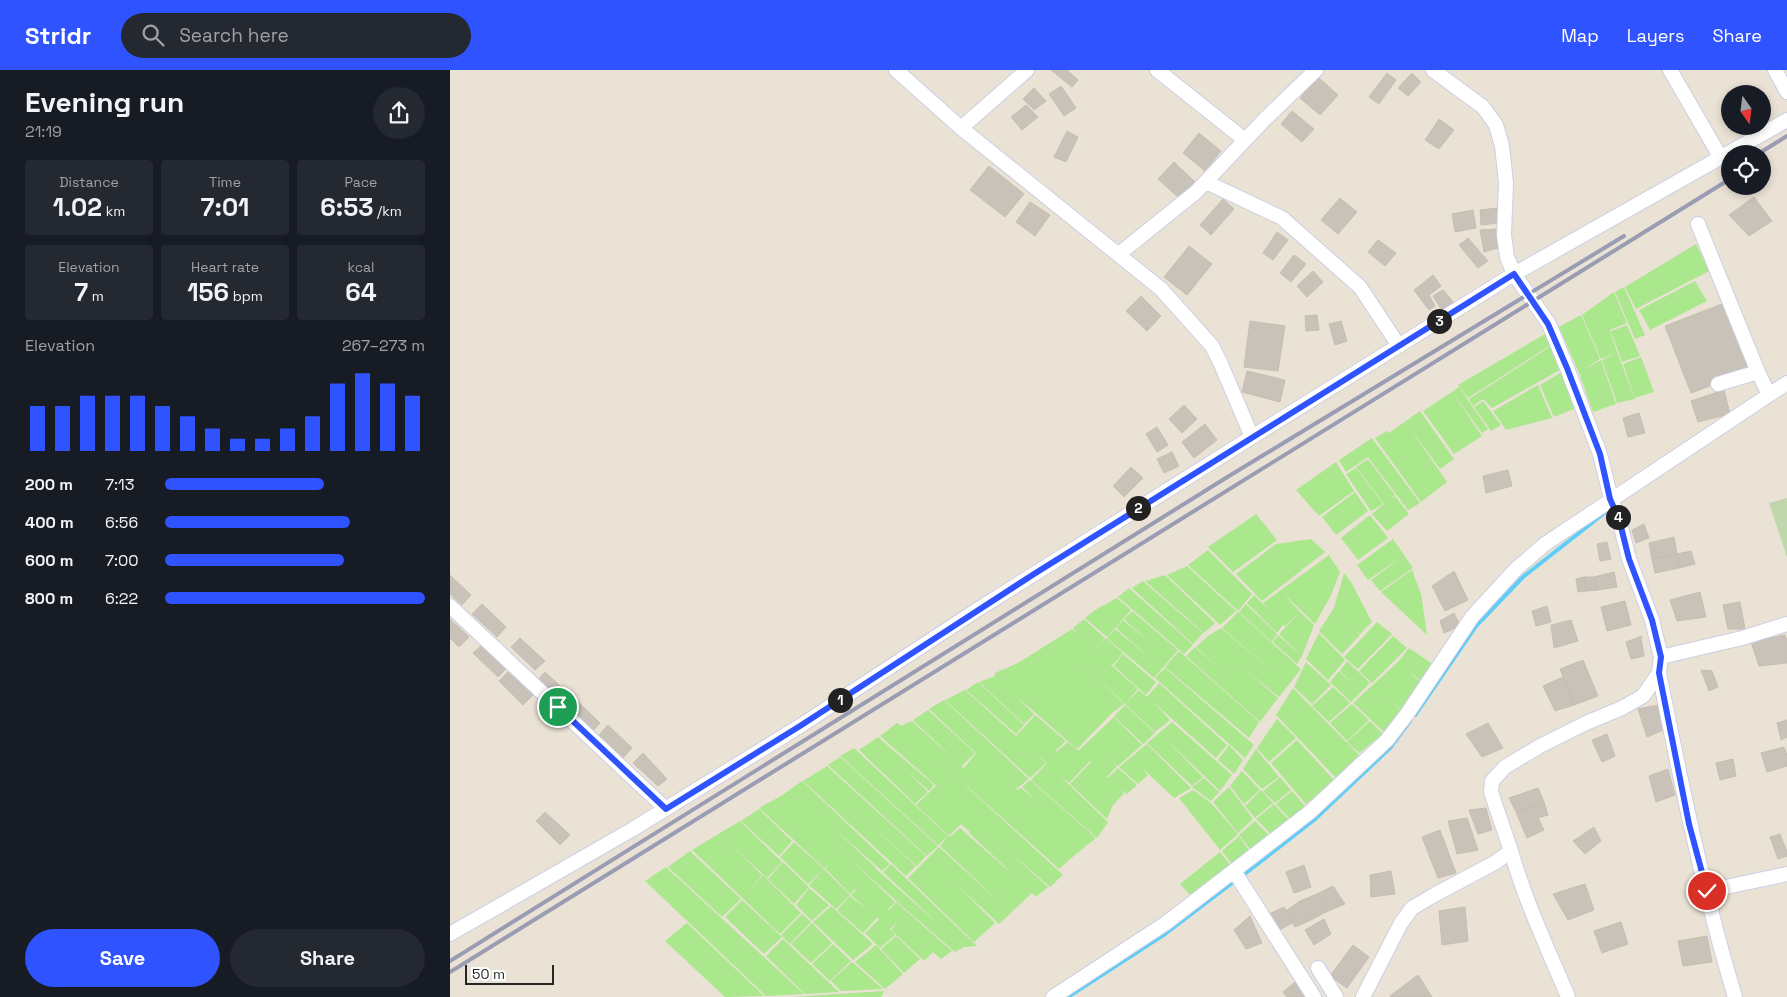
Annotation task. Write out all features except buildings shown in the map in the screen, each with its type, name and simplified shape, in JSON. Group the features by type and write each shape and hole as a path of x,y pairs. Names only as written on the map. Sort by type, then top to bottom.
{"street":[{"path":"896,70 962,128 1160,289 1212,346 1252,437"},
{"path":"962,128 1027,70"},
{"path":"1157,70 1244,140"},
{"path":"1119,254 1196,192 1244,140 1316,70"},
{"path":"1433,70 1483,107 1496,125 1502,146 1506,183 1504,235 1507,257 1514,274 1548,324 1567,368 1600,454 1611,501 1619,519 1629,559 1652,620 1661,657 1659,673 1689,824 1720,948 1735,997"},
{"path":"1670,70 1721,156"},
{"path":"1775,70 1787,92"},
{"path":"1744,145 1787,120"},
{"path":"450,934 666,809 800,726 980,608 1514,274 1721,159"},
{"path":"1206,182 1282,218 1360,287 1399,346"},
{"path":"1698,224 1769,395"},
{"path":"1718,384 1758,372"},
{"path":"1053,997 1237,876 1310,812 1387,740 1407,714 1472,617 1516,569 1545,544 1787,383"},
{"path":"450,606 666,809"},
{"path":"1661,657 1742,638 1787,624"},
{"path":"1568,997 1524,889 1490,792 1492,781 1505,767 1540,746 1586,723 1622,708 1643,696 1659,673"},
{"path":"1363,997 1401,923 1412,908 1496,862 1512,851"},
{"path":"1707,891 1787,874"},
{"path":"1237,876 1314,997"},
{"path":"1318,968 1336,997"}],"green space":[{"path":"1696,244 1709,271 1636,309 1625,287"},
{"path":"1695,281 1707,301 1650,330 1639,310"},
{"path":"1624,287 1645,335 1635,339 1615,292"},
{"path":"1614,292 1627,323 1610,330 1617,352 1601,359 1582,315"},
{"path":"1581,315 1600,359 1583,370 1601,360 1616,404 1593,412 1559,327"},
{"path":"1627,325 1640,356 1622,362 1611,331"},
{"path":"1545,334 1551,345 1468,398 1458,385"},
{"path":"1551,346 1560,370 1492,408 1483,399 1473,406 1469,399"},
{"path":"1617,352 1635,399 1617,403 1602,360"},
{"path":"1641,357 1654,392 1635,398 1623,364"},
{"path":"1562,372 1576,408 1554,417 1540,385"},
{"path":"1538,385 1552,418 1506,430 1493,411"},
{"path":"1459,387 1488,429 1482,433 1452,392"},
{"path":"1452,392 1482,436 1454,454 1423,411"},
{"path":"1483,401 1501,425 1491,431 1474,407"},
{"path":"1420,411 1454,459 1440,469 1406,423 1447,482 1421,502 1375,438 1387,431 1389,433"},
{"path":"1372,438 1420,503 1408,510 1368,457 1346,472 1339,460"},
{"path":"1368,459 1395,495 1387,502 1395,496 1409,514 1387,531 1372,514 1384,504 1356,467"},
{"path":"1336,462 1354,491 1319,516 1296,490"},
{"path":"1356,468 1383,504 1371,511 1346,474"},
{"path":"1355,492 1368,511 1336,535 1322,517"},
{"path":"1787,498 1787,557 1769,503"},
{"path":"1256,514 1277,540 1233,572 1208,547"},
{"path":"1370,515 1388,538 1358,560 1341,538"},
{"path":"1311,539 1325,552 1303,569 1301,568 1302,570 1262,601 1236,574 1276,544"},
{"path":"1393,539 1413,568 1380,591 1371,580 1403,556 1368,580 1357,565"},
{"path":"1208,550 1252,594 1238,611 1188,565"},
{"path":"1329,555 1340,572 1331,595 1315,624 1282,592 1300,612 1285,626 1283,625 1277,633 1247,603 1254,595 1270,611 1263,603"},
{"path":"1187,566 1236,611 1220,625 1167,575"},
{"path":"1412,570 1421,594 1427,635 1381,592"},
{"path":"1344,573 1351,582 1372,622 1360,634 1351,625 1360,635 1342,654 1319,631 1334,608"},
{"path":"1165,575 1215,623 1204,633 1145,581"},
{"path":"1143,581 1203,633 1193,644 1132,588"},
{"path":"1129,588 1193,645 1184,654 1118,597"},
{"path":"1117,598 1131,610 1107,637 1085,618"},
{"path":"1246,604 1277,634 1272,642 1239,612"},
{"path":"1132,611 1178,650 1154,678 1107,638 1115,629 1151,659 1116,628 1123,620 1148,641 1124,619"},
{"path":"1238,612 1301,669 1279,697 1241,666 1278,698 1260,722 1186,656 1195,647 1226,674 1196,647 1221,628 1278,676 1222,628"},
{"path":"1300,612 1314,625 1302,656 1279,634"},
{"path":"1084,619 1105,638 1094,649 1106,638 1123,653 1113,665 1110,664 1138,689 1125,704 1084,665 1124,704 1112,713 1077,749 1017,697 1034,714 1024,724 979,682 995,676 995,673 1018,663 1072,629 1078,634 1073,628"},
{"path":"1377,622 1392,634 1358,669 1344,657"},
{"path":"1319,633 1345,660 1328,680 1306,659"},
{"path":"1278,635 1302,656 1297,664 1273,642"},
{"path":"1393,636 1407,648 1372,683 1359,671"},
{"path":"1409,648 1434,665 1423,683 1408,670 1422,684 1404,712 1386,696 1404,713 1384,732 1353,703 1399,661"},
{"path":"1179,651 1259,722 1249,738 1165,667"},
{"path":"1123,654 1156,682 1146,695 1114,666"},
{"path":"1347,661 1370,683 1361,692 1340,671"},
{"path":"1306,662 1331,685 1312,704 1294,687"},
{"path":"1165,668 1254,745 1245,758 1155,678"},
{"path":"1339,671 1361,692 1351,702 1330,682"},
{"path":"978,682 1024,725 1016,734 966,690"},
{"path":"1159,683 1227,745 1216,758 1153,702 1170,720 1155,732 1125,704 1139,690 1147,697"},
{"path":"1333,687 1350,703 1329,722 1312,706"},
{"path":"1293,688 1359,755 1336,778 1276,715"},
{"path":"965,690 1016,736 1035,715 1066,741 1056,752 1068,742 1078,751 1114,717 1142,745 1118,766 1108,758 1117,766 1108,778 1118,768 1137,785 1127,794 1120,789 1124,793 1113,805 1107,819 1070,784 1090,761 1069,783 1059,775 1108,822 1097,838 1031,780 1047,763 1033,751 1046,763 1030,778 945,700"},
{"path":"944,700 1029,779 1017,790 1021,788 1037,801 1022,787 1030,780 1096,838 1059,869 940,762 1063,875 1050,887 1004,847 1048,887 1036,897 1032,893 999,924 954,882 995,923 974,942 908,878 939,847 1007,909 940,846 948,836 950,837 960,828 1018,879 969,833 979,824 970,832 961,824 949,836 916,805 936,786 942,791 880,736 897,723 901,726 912,721 960,765 913,720 928,710 975,753 962,766 964,768 976,753 929,709"},
{"path":"1352,704 1369,720 1347,741 1330,723"},
{"path":"1125,705 1155,733 1143,744 1114,716"},
{"path":"1277,719 1296,738 1269,762 1257,748"},
{"path":"1370,721 1383,734 1359,753 1347,742"},
{"path":"1172,722 1232,775 1220,791 1159,733"},
{"path":"1159,733 1203,777 1192,786 1147,743"},
{"path":"878,737 934,785 929,791 904,768 928,792 915,804 859,750"},
{"path":"1297,740 1334,780 1306,804 1271,763"},
{"path":"1147,744 1191,788 1174,798 1141,767 1148,775 1138,784 1119,767"},
{"path":"1229,745 1243,760 1234,774 1218,760"},
{"path":"854,748 948,836 938,845 840,756"},
{"path":"1256,749 1279,777 1262,789 1243,769"},
{"path":"840,757 938,846 927,856 828,765"},
{"path":"827,766 926,856 917,866 846,803 916,866 906,876 803,781"},
{"path":"1242,771 1260,790 1244,804 1230,786"},
{"path":"1280,777 1291,790 1275,803 1263,791"},
{"path":"1204,778 1219,792 1211,801 1192,787"},
{"path":"802,781 890,864 882,871 830,825 875,868 944,929 883,872 891,864 977,946 964,947 955,952 844,853 895,902 889,910 896,902 952,951 941,959 933,952 924,961 891,930 899,921 890,929 887,926 895,935 880,948 865,933 879,919 877,918 863,933 837,910 850,896 869,911 851,895 861,884 850,894 825,868 830,863 824,868 759,808 781,796"},
{"path":"1229,787 1253,819 1238,833 1213,802"},
{"path":"1193,790 1211,803 1238,834 1220,850 1179,798"},
{"path":"1261,790 1273,803 1255,818 1245,806"},
{"path":"1292,791 1305,806 1290,819 1276,804"},
{"path":"1274,804 1289,820 1272,835 1256,819"},
{"path":"759,809 792,841 779,856 741,821"},
{"path":"740,821 782,862 767,878 728,842 762,875 744,896 763,875 801,913 780,934 692,850"},
{"path":"1255,821 1270,836 1251,850 1239,835"},
{"path":"1239,836 1250,852 1232,864 1222,851"},
{"path":"794,842 824,869 808,884 780,857"},
{"path":"690,851 741,899 722,917 668,867"},
{"path":"1220,852 1232,867 1193,898 1180,884"},
{"path":"783,862 809,887 794,904 768,879"},
{"path":"666,867 804,994 766,996 645,881"},
{"path":"824,869 850,895 836,909 809,885"},
{"path":"809,888 829,905 812,921 796,905"},
{"path":"742,900 782,937 764,954 725,917"},
{"path":"831,906 873,944 853,960 813,922"},
{"path":"802,914 811,922 790,944 781,935"},
{"path":"687,923 764,996 725,997 665,941"},
{"path":"812,923 832,943 811,963 791,944"},
{"path":"896,936 920,959 904,973 881,949"},
{"path":"783,939 839,992 805,994 766,956"},
{"path":"833,944 851,961 830,981 812,964"},
{"path":"876,945 903,974 885,989 855,962"},
{"path":"852,962 883,989 841,991 831,981"},
{"path":"884,991 881,997 792,997"}],"waterway":[{"path":"1415,715 1476,626 1523,577 1607,511"},
{"path":"1242,876 1314,820 1390,748 1410,721"},
{"path":"1068,997 1165,934 1236,880"}],"railway":[{"path":"1771,146 1787,136"},
{"path":"450,972 1721,185"},
{"path":"450,961 1229,476 1624,236"}],"route":[{"path":"558,707 666,809 800,726 980,608 1514,274 1548,324 1567,368 1600,454 1610,499 1619,519 1629,559 1652,620 1661,657 1659,673 1689,824 1707,891"}]}
